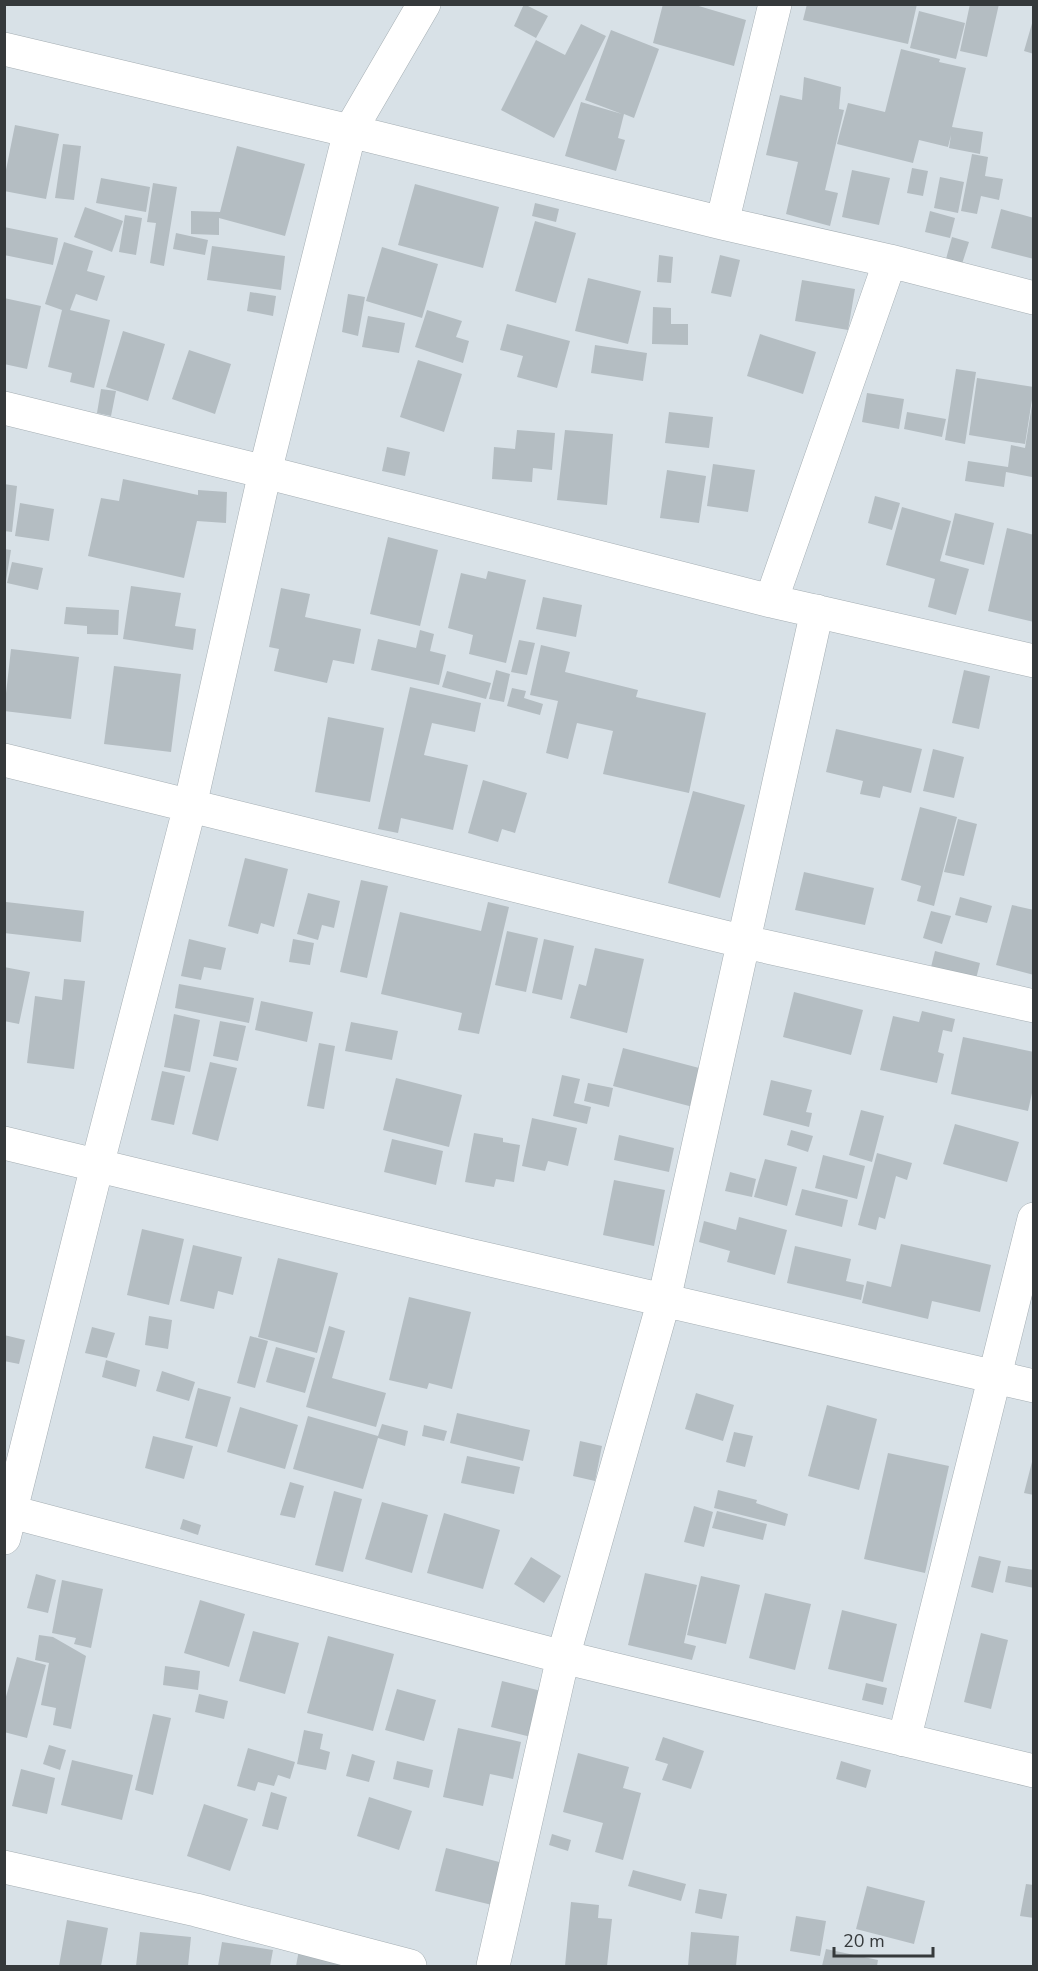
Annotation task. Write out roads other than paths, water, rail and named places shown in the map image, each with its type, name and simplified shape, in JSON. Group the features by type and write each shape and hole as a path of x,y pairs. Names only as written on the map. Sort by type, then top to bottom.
{"street":[{"path":"424,4 350,131 265,472 190,806 7,1520 1034,1771"},
{"path":"722,223 775,4"},
{"path":"4,49 722,223 890,261 1034,298"},
{"path":"771,601 890,261"},
{"path":"4,408 771,601 1034,661"},
{"path":"493,1966 563,1657 664,1300 818,611"},
{"path":"4,760 745,942 1034,1006"},
{"path":"4,1143 1034,1386"},
{"path":"904,1740 1034,1219"},
{"path":"4,1866 196,1910 410,1966"}]}
